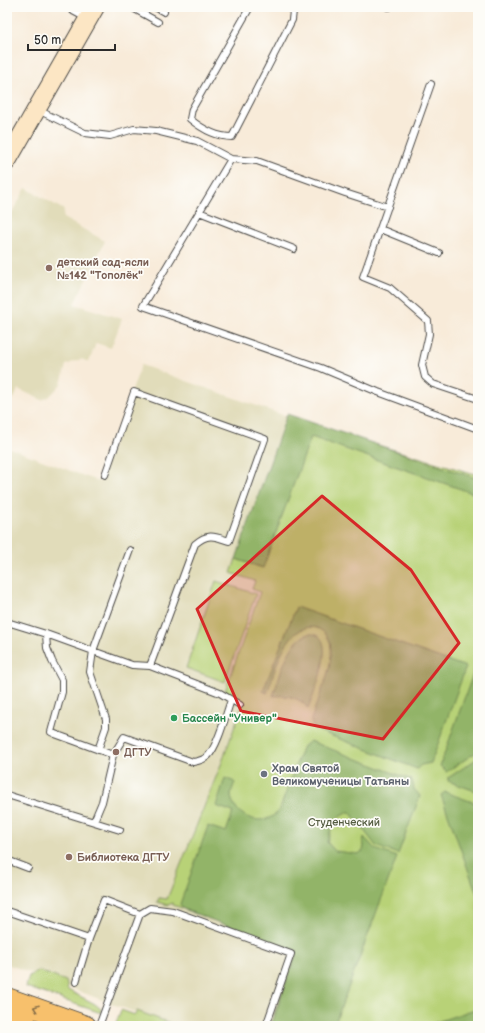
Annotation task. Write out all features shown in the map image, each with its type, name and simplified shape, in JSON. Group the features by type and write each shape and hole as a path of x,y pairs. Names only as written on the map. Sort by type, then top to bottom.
{"main road":[{"path":"7,162 37,110 87,10"},
{"path":"7,998 86,1026"},
{"path":"7,1019 28,1026"}],"lane":[{"path":"131,7 158,22"},
{"path":"155,7 164,12"},
{"path":"250,7 192,109 190,119 197,125 224,137 232,137 289,27 292,20 293,11 290,7"},
{"path":"431,84 363,277 390,288 428,321 429,334 422,365 425,377 433,384 478,399"},
{"path":"37,110 85,133 110,136 134,129 156,131 197,141 231,158 257,161 388,207"},
{"path":"231,158 143,306 321,368 378,392 478,429"},
{"path":"199,212 294,249"},
{"path":"380,229 439,253"},
{"path":"105,475 134,392 265,439 229,541 215,536 202,538 194,544 150,666"},
{"path":"98,750 106,727 106,719 90,672 93,652 130,550"},
{"path":"7,622 46,634 132,665 150,666 220,693 240,705"},
{"path":"46,634 50,655 62,680 62,692 51,732 113,755"},
{"path":"94,821 102,802 113,755 124,738 193,762 200,761 207,757 214,749 231,700"},
{"path":"7,795 120,830"},
{"path":"7,860 28,868"},
{"path":"76,982 89,939 104,900 140,914"},
{"path":"99,1026 140,914 150,908 173,911 291,954 266,1026"},
{"path":"7,911 89,939"}],"highlighted area":[{"path":"322,496 411,570 459,643 383,739 241,711 197,609"}],"shaded area":[{"path":"26,188 64,210 63,218 105,241 74,304 122,319 111,348 96,343 89,362 81,359 66,365 61,384 50,396 42,400 18,389 14,399 7,396 7,222"},
{"name":"ДГТУ","path":"141,365 311,425 252,588 278,600 173,905 296,949 270,1026 171,1026 7,964 7,447 100,482"}],"green space":[{"path":"287,414 478,479 478,495 311,437 263,568 236,559"},
{"name":"Студенческий","path":"311,425 478,475 478,1026 270,1026 296,949 173,905 173,903 168,905 157,902 159,898 167,899 222,762 243,703 225,691 260,592 252,589 255,581 231,573 236,559 260,567"},
{"path":"216,581 256,594 225,682 186,668"},
{"path":"296,607 466,667 431,763 421,765 417,769 314,729 311,720 326,678 331,655 327,635 319,629 314,627 306,628 293,636 283,650 267,693 263,691"},
{"path":"308,634 318,636 323,642 324,653 323,665 308,709 297,699 283,696 273,696 285,661 290,652 301,638"},
{"path":"478,660 478,751 446,772 440,766"},
{"path":"310,741 412,780 414,789 420,796 398,854 376,846 350,812 334,820 327,842 335,851 358,854 363,851 364,837 375,849 397,857 334,1026 271,1026 297,952 183,909 180,904 208,826 226,832 233,812 216,806 225,778 235,782 231,797 237,809 247,817 253,819 258,820 270,818 280,809 302,748"},
{"path":"478,758 478,792 448,781 448,778"},
{"path":"445,792 478,804 478,897 441,795"},
{"path":"39,971 66,981 68,990 95,1004 101,1009 101,1013 26,987 29,976"},
{"path":"478,1008 478,1026 433,1026 431,1024"},
{"path":"121,1010 135,1015 137,1011 178,1026 117,1026 115,1025"}],"place":[{"name":"детский сад-ясли №142 \"Тополёк\"","path":"49,268"},
{"name":"Бассейн \"Универ\"","path":"174,718"},
{"name":"ДГТУ","path":"116,752"},
{"name":"Храм Святой Великомученицы Татьяны","path":"264,774"},
{"name":"Библиотека ДГТУ","path":"69,857"}]}
